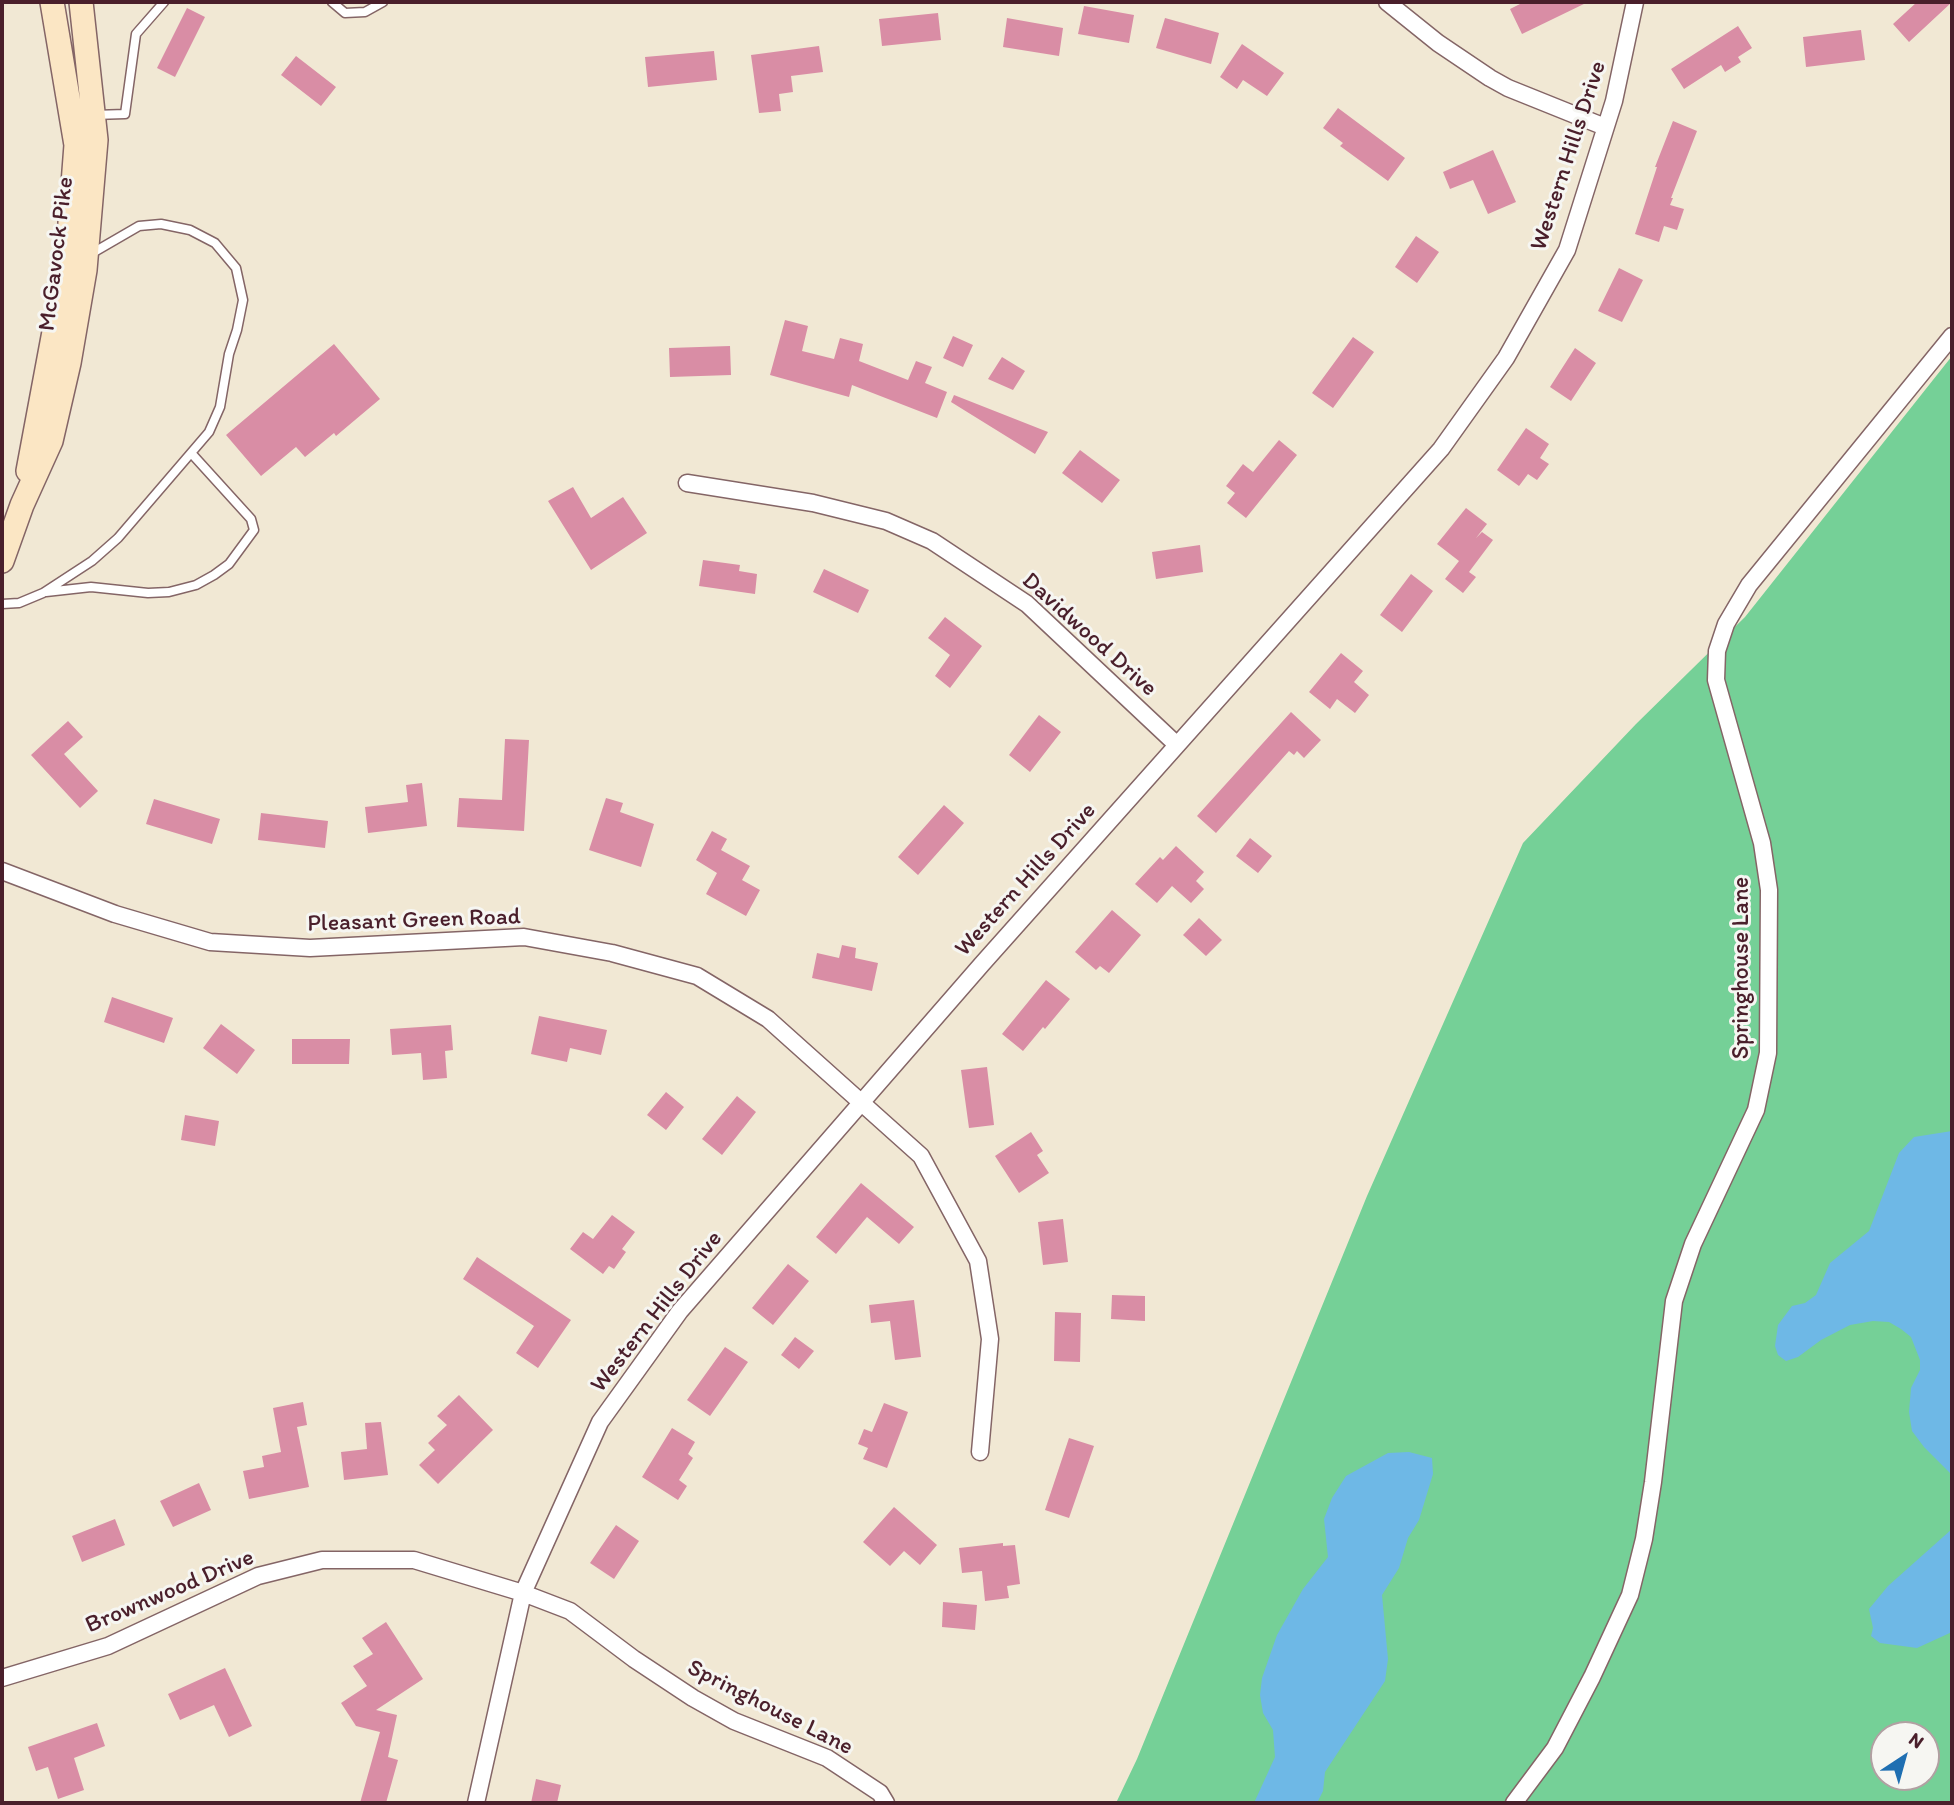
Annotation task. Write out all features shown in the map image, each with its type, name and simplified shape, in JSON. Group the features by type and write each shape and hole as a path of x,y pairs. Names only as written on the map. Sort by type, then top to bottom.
{"main road":[{"name":"McGavock Pike","path":"51,2 76,145 77,259"},
{"name":"McGavock Pike","path":"2,561 22,505 77,259 96,140 81,2"}],"street":[{"path":"1387,2 1438,43 1490,78 1508,88 1605,127"},
{"name":"Western Hills Drive","path":"476,1803 523,1593 600,1422 680,1311 1441,449 1506,358 1567,250 1619,78 1636,2"},
{"name":"Springhouse Lane","path":"1514,1803 1555,1748 1630,1595 1644,1539 1653,1482 1674,1301 1693,1244 1756,1110 1768,1053 1769,890 1759,832 1716,680 1717,651 1726,624 1749,585 1952,336"},
{"name":"Davidwood Drive","path":"687,483 838,509 886,521 932,541 1027,604 1177,745"},
{"name":"Pleasant Green Road","path":"2,871 115,914 210,942 310,948 524,937 612,953 697,976 768,1019 921,1156 978,1261 990,1339 979,1452"},
{"name":"Brownwood Drive","path":"2,1678 108,1646 258,1576 322,1560 414,1560 523,1593"},
{"name":"Springhouse Lane","path":"523,1593 570,1611 634,1659 734,1721 827,1758 880,1793 886,1803"}],"lane":[{"path":"93,115 125,114 136,34 164,2"},
{"path":"332,2 345,13 365,12 383,2"},
{"path":"2,604 19,603 43,593 92,561 118,538 192,454 209,432 220,407 229,354 237,330 243,300 236,268 215,243 190,230 161,224 139,226 77,259"},
{"path":"43,593 90,587 148,593 169,592 196,585 229,564 254,530 251,519 192,454"}],"green space":[{"path":"1952,356 1952,1803 1116,1803 1137,1759 1367,1196 1523,843 1636,724 1745,617"}],"water":[{"path":"1952,1131 1952,1475 1912,1431 1909,1412 1911,1388 1920,1370 1920,1360 1911,1337 1901,1329 1889,1322 1873,1321 1850,1325 1821,1340 1798,1357 1786,1361 1778,1355 1775,1346 1778,1325 1792,1306 1805,1303 1816,1295 1830,1263 1869,1231 1899,1153 1914,1137"},
{"path":"1409,1452 1432,1458 1433,1474 1419,1520 1408,1538 1399,1568 1382,1595 1388,1659 1385,1681 1325,1772 1323,1791 1317,1803 1254,1803 1275,1757 1273,1730 1263,1713 1260,1695 1262,1678 1277,1635 1303,1589 1328,1557 1324,1519 1332,1498 1346,1476 1388,1453"},
{"path":"1952,1529 1952,1632 1917,1648 1880,1643 1871,1636 1873,1628 1869,1609 1888,1586"}],"building":[{"path":"1524,2 1588,2 1522,34 1510,9"},
{"path":"1917,2 1952,2 1909,42 1893,24"},
{"path":"1084,6 1134,15 1129,43 1078,34"},
{"path":"187,8 205,17 175,77 157,68"},
{"path":"938,13 941,40 882,46 879,19"},
{"path":"1007,18 1063,28 1059,56 1003,47"},
{"path":"1165,18 1219,33 1211,64 1156,48"},
{"path":"1738,26 1752,48 1738,57 1741,62 1725,72 1721,65 1684,89 1671,69"},
{"path":"1861,30 1865,60 1806,67 1803,37"},
{"path":"1242,44 1284,73 1267,96 1243,80 1237,89 1220,77"},
{"path":"819,46 823,72 791,76 793,92 779,94 781,111 759,113 751,55"},
{"path":"714,51 717,80 648,87 645,57"},
{"path":"296,56 336,87 321,106 281,75"},
{"path":"1338,108 1405,158 1388,181 1340,146 1343,143 1323,128"},
{"path":"1673,121 1697,131 1671,198 1670,205 1684,209 1677,230 1664,226 1659,242 1635,234 1655,167"},
{"path":"1493,150 1516,202 1488,214 1473,180 1450,189 1443,172"},
{"path":"1416,236 1439,252 1417,283 1395,267"},
{"path":"1619,268 1643,280 1622,322 1598,311"},
{"path":"785,320 808,326 802,351 834,359 840,338 863,344 859,361 908,380 916,361 932,367 925,383 947,392 937,418 852,385 849,397 770,375"},
{"path":"953,336 973,345 963,367 943,358"},
{"path":"1353,337 1374,352 1333,408 1312,393"},
{"path":"334,344 380,399 336,436 334,433 305,457 296,447 261,476 226,435"},
{"path":"730,346 731,375 670,377 669,348"},
{"path":"1575,348 1596,363 1571,401 1550,387"},
{"path":"1002,357 1025,371 1013,390 988,379"},
{"path":"954,395 1048,432 1035,454 951,402"},
{"path":"1526,428 1549,444 1540,458 1549,464 1537,480 1528,474 1519,486 1497,470"},
{"path":"1279,440 1297,455 1246,518 1227,503 1235,493 1226,486 1243,464 1253,472"},
{"path":"1080,450 1120,480 1102,503 1062,473"},
{"path":"573,487 591,518 623,497 647,533 591,570 548,501"},
{"path":"1466,508 1487,524 1476,538 1482,532 1493,540 1469,572 1476,577 1463,593 1445,579 1459,561 1437,544"},
{"path":"1200,545 1203,572 1156,579 1152,552"},
{"path":"703,560 740,565 739,571 757,574 755,594 699,586"},
{"path":"824,569 869,590 858,613 813,592"},
{"path":"1411,574 1433,591 1402,632 1380,615"},
{"path":"945,617 982,646 950,688 935,676 950,655 928,638"},
{"path":"1341,653 1363,671 1354,682 1369,695 1355,713 1337,699 1330,709 1309,692"},
{"path":"1291,712 1321,740 1304,758 1297,751 1294,755 1289,751 1216,833 1197,816"},
{"path":"1039,715 1061,732 1030,772 1009,755"},
{"path":"68,721 83,737 64,754 98,791 80,808 31,755"},
{"path":"505,739 529,740 524,831 457,827 459,798 502,800"},
{"path":"422,783 427,826 368,833 365,807 408,802 406,785"},
{"path":"606,798 623,803 620,812 654,824 641,867 589,850"},
{"path":"154,799 220,819 212,844 146,824"},
{"path":"944,805 964,823 918,875 898,857"},
{"path":"261,813 328,821 325,848 258,840"},
{"path":"712,831 727,839 721,850 750,866 742,880 760,890 746,916 706,894 717,873 696,860"},
{"path":"1250,838 1272,856 1258,873 1236,856"},
{"path":"1176,846 1204,872 1196,881 1204,889 1191,903 1172,886 1157,903 1135,884 1160,857 1163,860"},
{"path":"1112,910 1141,935 1109,973 1100,966 1096,970 1075,952"},
{"path":"1199,918 1222,940 1206,956 1183,935"},
{"path":"842,945 856,948 855,958 878,963 872,991 812,978 817,953 839,958"},
{"path":"1046,980 1070,999 1023,1051 1002,1034"},
{"path":"112,997 173,1018 164,1043 104,1022"},
{"path":"539,1016 607,1030 601,1055 570,1048 567,1062 531,1054"},
{"path":"221,1024 255,1050 237,1074 203,1048"},
{"path":"451,1025 453,1050 445,1051 447,1078 423,1080 421,1053 392,1055 390,1029"},
{"path":"292,1039 350,1039 349,1064 292,1064"},
{"path":"987,1067 994,1125 969,1128 961,1070"},
{"path":"666,1092 684,1107 666,1130 647,1115"},
{"path":"737,1096 756,1112 722,1155 702,1139"},
{"path":"185,1115 219,1121 215,1146 181,1140"},
{"path":"1031,1132 1043,1151 1037,1155 1049,1173 1019,1193 995,1156"},
{"path":"861,1183 914,1227 899,1244 867,1217 836,1254 816,1237"},
{"path":"612,1215 635,1232 622,1249 626,1252 614,1269 609,1266 603,1274 570,1249 583,1232 593,1239"},
{"path":"1063,1219 1068,1262 1043,1265 1038,1222"},
{"path":"477,1257 571,1320 538,1368 516,1353 534,1326 463,1279"},
{"path":"788,1264 809,1281 773,1325 752,1308"},
{"path":"1112,1295 1145,1296 1145,1321 1111,1319"},
{"path":"914,1300 921,1357 895,1360 890,1321 871,1323 869,1305"},
{"path":"1055,1312 1081,1313 1080,1362 1054,1361"},
{"path":"795,1337 814,1351 799,1369 781,1355"},
{"path":"725,1347 748,1362 710,1416 687,1400"},
{"path":"459,1395 493,1430 438,1484 419,1465 435,1450 428,1443 447,1425 437,1416"},
{"path":"303,1402 307,1425 297,1427 309,1487 249,1499 243,1471 264,1467 262,1456 281,1452 273,1408"},
{"path":"884,1403 908,1412 887,1468 863,1459 868,1448 858,1444 864,1429 872,1432"},
{"path":"381,1422 388,1475 344,1480 341,1452 367,1449 365,1423"},
{"path":"672,1428 695,1442 688,1454 693,1458 679,1480 687,1486 678,1500 642,1477"},
{"path":"1069,1438 1094,1446 1069,1518 1045,1510"},
{"path":"199,1483 211,1510 173,1527 160,1501"},
{"path":"894,1507 937,1545 920,1565 904,1551 890,1566 863,1542"},
{"path":"115,1519 125,1545 82,1562 72,1536"},
{"path":"616,1525 639,1541 614,1579 590,1563"},
{"path":"1003,1543 1003,1546 1015,1545 1020,1584 1007,1586 1009,1598 985,1601 982,1571 962,1573 959,1548"},
{"path":"943,1602 977,1605 975,1630 942,1627"},
{"path":"386,1622 423,1679 376,1710 397,1715 388,1757 398,1760 386,1803 360,1803 380,1732 356,1726 341,1703 367,1686 353,1666 373,1654 362,1638"},
{"path":"225,1668 252,1726 229,1737 214,1705 180,1720 168,1694"},
{"path":"97,1723 105,1746 74,1758 84,1790 58,1799 48,1767 36,1771 28,1747"},
{"path":"536,1779 561,1785 557,1803 531,1803"}]}
